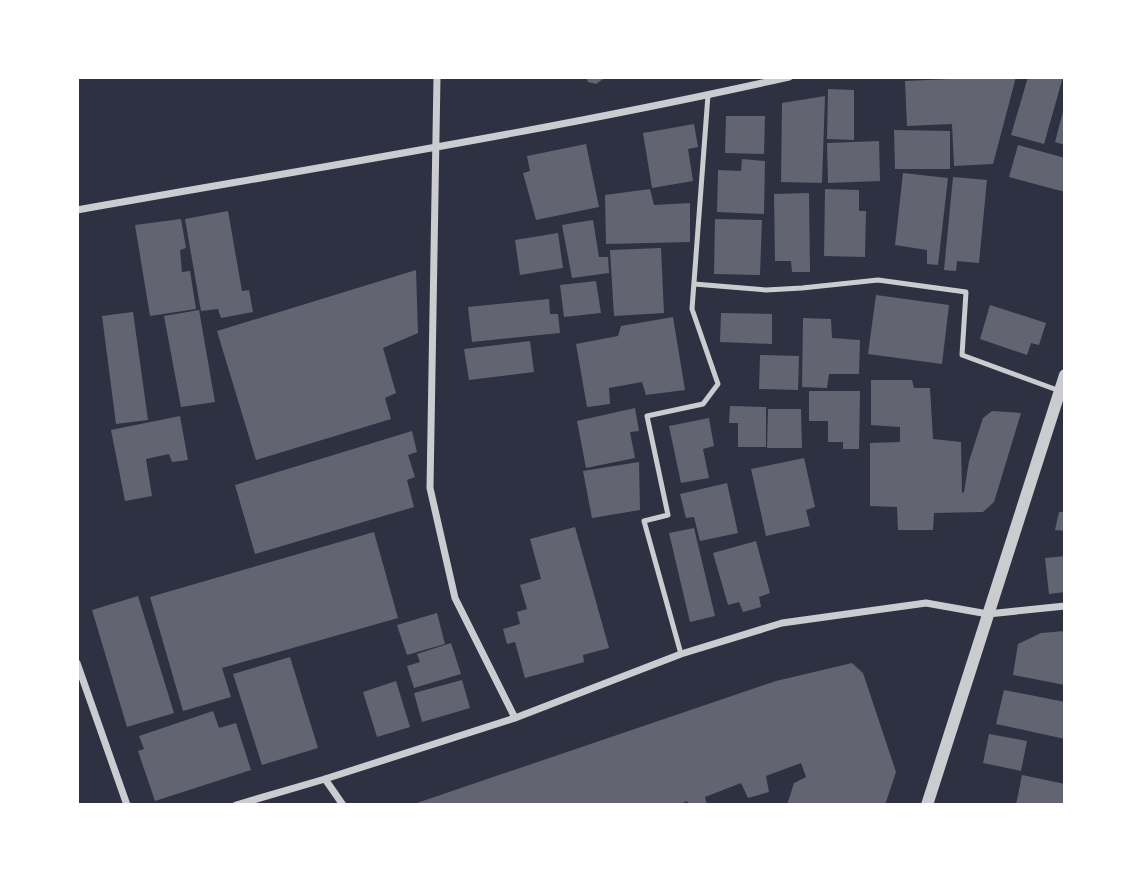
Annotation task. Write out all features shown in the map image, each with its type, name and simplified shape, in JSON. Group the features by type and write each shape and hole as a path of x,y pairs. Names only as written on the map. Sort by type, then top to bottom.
{"street":[{"path":"438,77 430,488 455,598 515,718"},
{"path":"77,210 437,146 789,77"},
{"path":"927,805 1065,375"},
{"path":"236,805 515,718 681,654 782,623 926,603 988,614 1065,606"},
{"path":"77,663 127,805"},
{"path":"325,779 343,805"}],"lane":[{"path":"681,654 644,521 668,515 647,416 703,404 718,384 692,309 708,95"},
{"path":"694,284 766,290 878,280 966,292 962,355 1060,391"}],"building":[{"path":"586,77 603,79 596,84 588,82"},
{"path":"1016,77 993,164 954,166 952,124 907,126 905,81"},
{"path":"1028,77 1063,77 1044,144 1011,135"},
{"path":"828,89 854,90 854,140 827,139"},
{"path":"825,96 822,183 781,182 782,103"},
{"path":"1065,108 1065,145 1055,142"},
{"path":"726,116 765,116 764,154 725,153"},
{"path":"694,124 698,147 688,149 693,181 652,188 643,133"},
{"path":"894,130 950,131 950,169 895,169"},
{"path":"879,141 880,181 828,183 827,143"},
{"path":"586,144 599,207 536,220 523,173 530,171 527,156"},
{"path":"1018,145 1065,158 1065,192 1009,177"},
{"path":"742,159 765,161 764,214 717,212 718,170 741,171"},
{"path":"903,173 948,178 938,265 927,264 927,250 895,245"},
{"path":"953,177 987,180 979,263 957,261 956,271 944,270"},
{"path":"650,189 654,205 690,203 690,242 606,244 605,195"},
{"path":"825,189 859,190 859,211 866,211 865,257 824,256"},
{"path":"809,193 810,272 792,272 791,261 775,261 774,194"},
{"path":"228,211 242,291 249,290 253,312 221,318 218,309 201,311 185,219"},
{"path":"181,219 186,248 180,250 182,272 190,271 196,309 150,316 135,225"},
{"path":"715,219 762,220 760,275 714,274"},
{"path":"593,220 599,257 608,257 609,273 572,278 562,225"},
{"path":"558,233 563,268 520,275 515,240"},
{"path":"661,248 664,313 614,316 610,250"},
{"path":"416,270 418,333 383,348 396,393 385,398 391,419 256,460 217,331"},
{"path":"596,281 601,313 564,317 560,285"},
{"path":"876,295 949,305 942,364 868,354"},
{"path":"549,299 550,314 558,314 560,333 472,342 468,307"},
{"path":"990,305 1046,323 1039,345 1031,343 1027,355 980,339"},
{"path":"199,310 215,402 181,407 164,316"},
{"path":"133,312 148,420 116,424 102,316"},
{"path":"721,313 772,314 772,344 720,342"},
{"path":"673,317 685,390 646,395 642,382 609,388 610,404 587,407 576,344 618,336 621,326"},
{"path":"803,318 831,319 832,338 860,340 859,374 829,374 827,388 802,387"},
{"path":"530,341 534,372 469,380 464,349"},
{"path":"760,355 799,356 798,390 759,389"},
{"path":"871,380 912,380 914,388 930,388 933,439 961,442 962,493 983,418 992,411 1021,413 994,502 983,512 934,513 933,530 898,530 897,507 870,506 870,443 900,442 900,427 871,425"},
{"path":"809,391 860,391 859,449 843,449 843,442 828,442 828,421 809,421"},
{"path":"730,406 766,407 766,447 738,447 738,423 729,423"},
{"path":"635,408 639,431 630,432 635,458 586,468 577,421"},
{"path":"768,409 801,409 802,448 767,448"},
{"path":"180,416 188,460 172,462 169,454 146,459 152,496 125,501 111,430"},
{"path":"709,418 714,446 703,449 709,478 681,483 669,426"},
{"path":"412,431 417,452 408,455 415,477 407,480 414,507 255,554 235,485"},
{"path":"804,458 815,507 806,510 810,526 766,536 751,469"},
{"path":"639,462 640,510 592,518 583,471"},
{"path":"727,483 738,533 700,541 694,517 686,518 680,494"},
{"path":"1059,512 1065,512 1065,531 1055,530"},
{"path":"575,527 609,648 583,655 584,662 525,678 515,642 507,644 503,629 520,624 517,612 527,609 520,585 541,579 530,539"},
{"path":"694,528 715,616 690,622 669,533"},
{"path":"374,532 398,618 222,668 231,697 183,711 150,597"},
{"path":"756,541 770,593 759,597 761,607 743,612 739,602 728,605 713,553"},
{"path":"1065,556 1065,592 1049,594 1045,558"},
{"path":"138,596 174,713 127,727 92,610"},
{"path":"437,613 445,644 407,655 397,625"},
{"path":"1065,631 1065,685 1013,675 1018,644 1041,633"},
{"path":"451,643 461,674 414,688 407,666 420,662 417,654"},
{"path":"290,657 318,748 262,765 233,674"},
{"path":"852,663 863,673 896,772 885,805 787,805 794,783 806,777 801,763 766,776 769,792 748,798 741,783 705,797 707,805 689,805 687,801 678,805 411,805 776,681"},
{"path":"462,680 470,708 422,722 414,693"},
{"path":"396,681 410,727 377,737 363,692"},
{"path":"1004,690 1065,702 1065,739 996,724"},
{"path":"213,711 219,728 236,723 251,770 155,801 138,751 144,749 139,736"},
{"path":"989,734 1027,741 1021,771 983,763"},
{"path":"1022,775 1065,784 1065,805 1016,805"}]}
